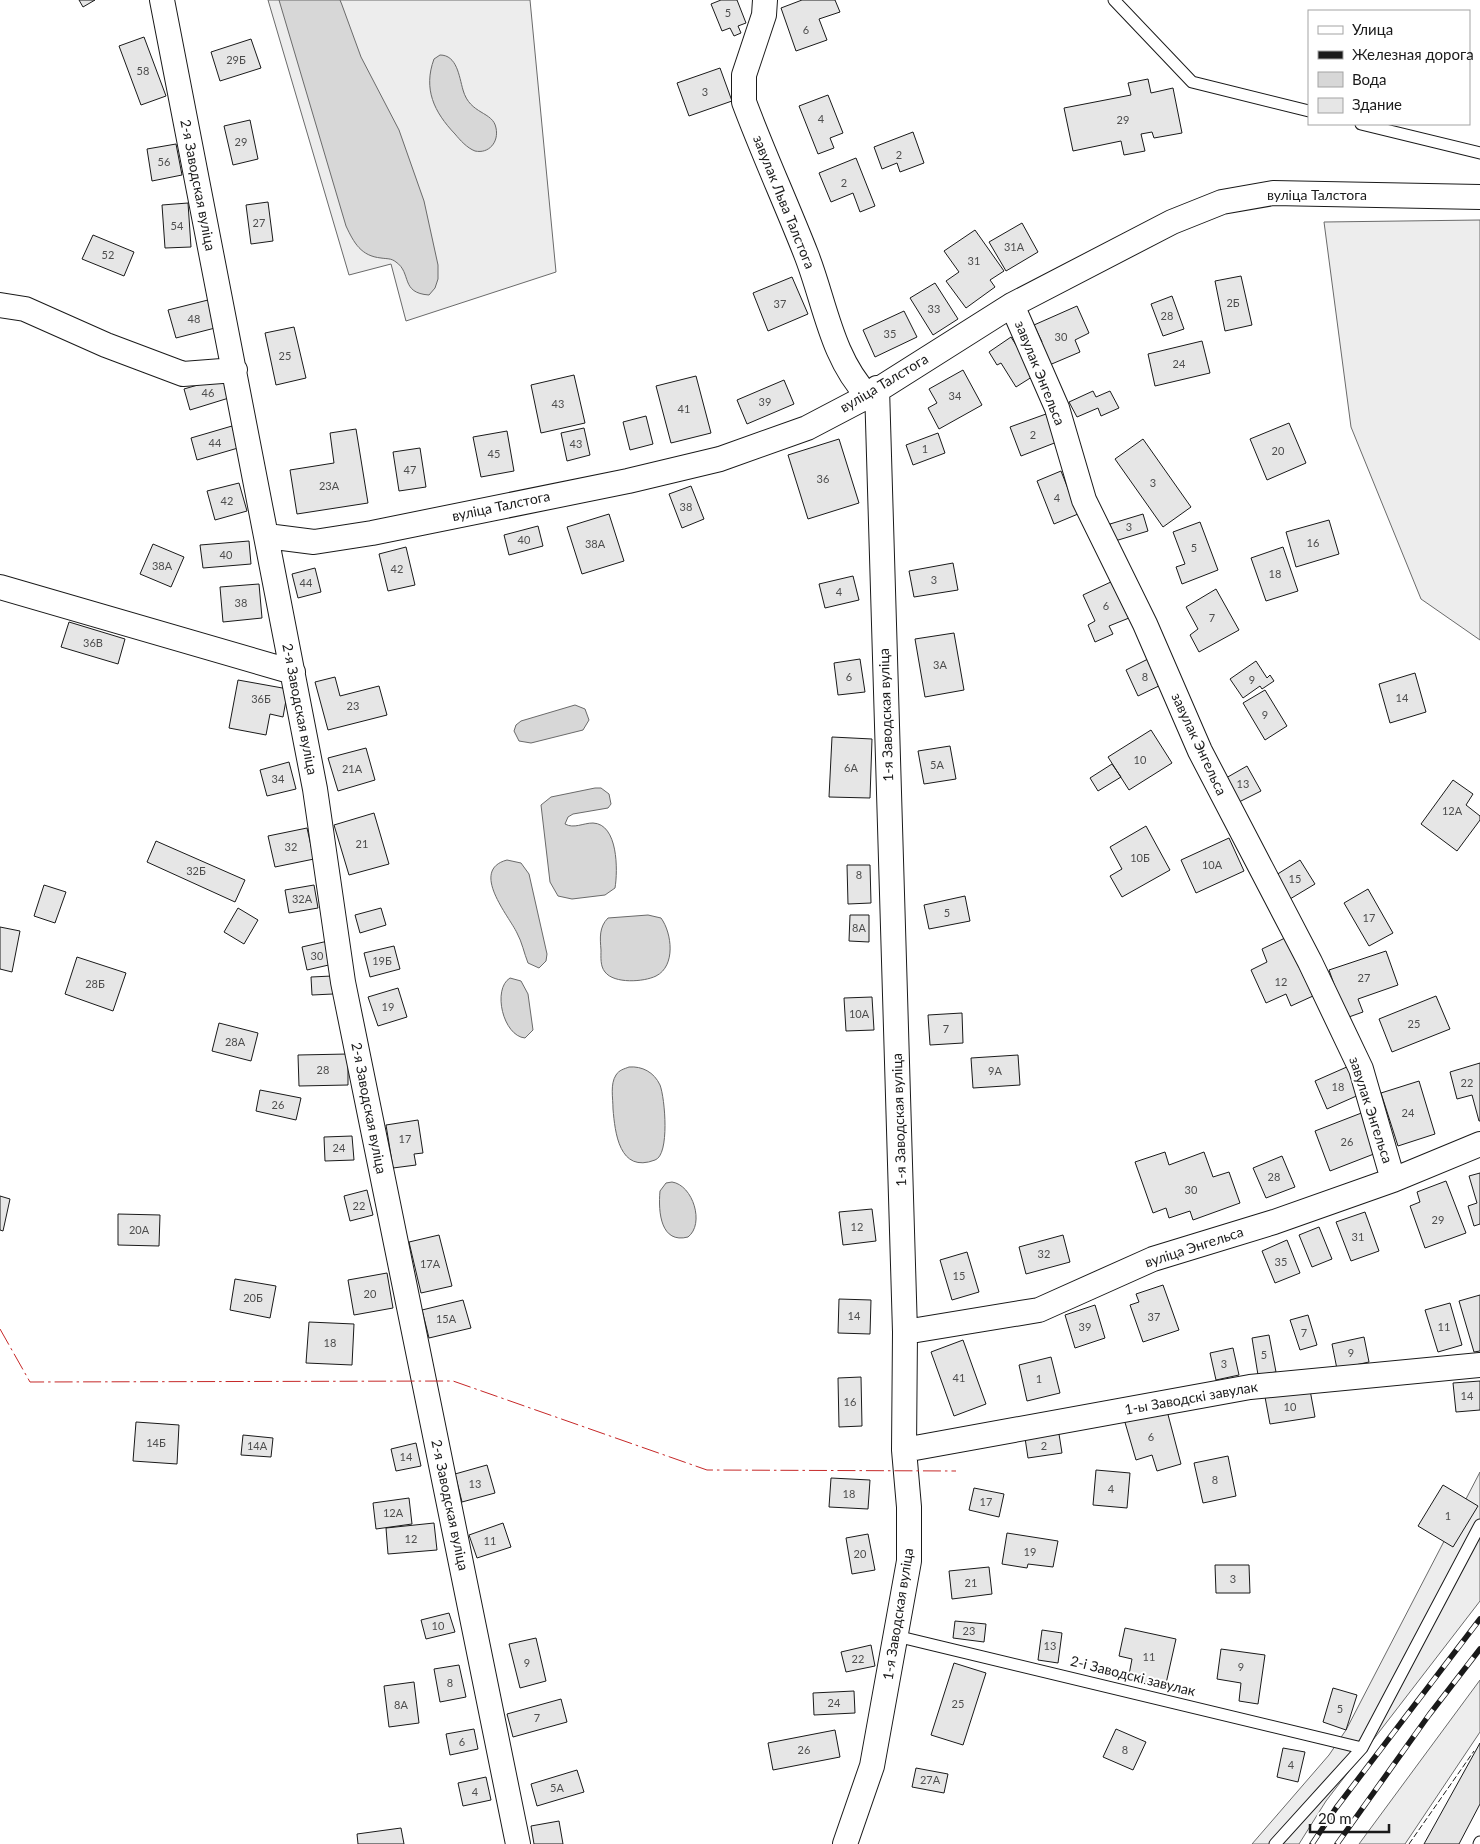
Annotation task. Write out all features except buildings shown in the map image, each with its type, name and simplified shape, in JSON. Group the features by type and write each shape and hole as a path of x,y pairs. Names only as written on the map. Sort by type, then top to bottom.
{"street":[{"name":"2-я Заводская вуліца","path":"162,0 236,370 315,789 343,982 518,1844"},
{"name":"завулак Льва Талстога","path":"765,0 764,15 744,75 744,102 806,256 819,291 828,327 853,381 872,392"},
{"name":"вуліца Талстога","path":"267,536 314,542 372,534 637,479 720,459 807,428 872,392 1012,305 1172,222 1222,202 1273,193 1480,197"},
{"path":"0,305 25,309 106,345 184,374 236,370"},
{"name":"завулак Энгельса","path":"1012,305 1057,408 1084,500 1145,624 1200,751 1310,962 1361,1069 1394,1180"},
{"name":"1-я Заводская вуліца","path":"845,1844 872,1766 909,1561 909,1507 904,1450 905,1332 872,392"},
{"path":"0,588 293,672"},
{"name":"вуліца Энгельса","path":"905,1332 1039,1310 1153,1259 1274,1222 1394,1180 1480,1144"},
{"name":"1-ы Заводскі завулак","path":"904,1450 1250,1387 1480,1365"}],"lane":[{"path":"1114,0 1192,82 1308,111"},
{"path":"1365,125 1480,153"},
{"path":"1275,1844 1362,1748 1480,1525"},
{"name":"2-і Заводскі завулак","path":"896,1636 1362,1748"}],"shaded area":[{"path":"268,0 530,0 556,272 406,321 391,264 349,275"},
{"path":"1480,220 1480,640 1421,599 1351,427 1324,222"},
{"path":"1480,1472 1480,1601 1326,1801 1299,1844 1252,1844 1329,1755 1346,1730"},
{"path":"1480,1680 1480,1732 1405,1844 1359,1844"}],"water":[{"path":"279,0 340,0 361,57 399,130 424,201 438,265 438,279 435,288 429,295 414,291 410,287 401,266 394,261 368,255 359,248 349,232"},
{"path":"440,55 450,58 454,62 466,98 476,109 491,118 494,123 497,133 496,138 492,146 485,151 475,151 466,146 436,109 432,100 430,80 434,59"},
{"path":"575,705 585,709 589,720 583,730 531,743 519,741 514,731 516,725 521,721"},
{"path":"601,788 609,794 611,804 608,808 573,814 568,817 565,824 575,826 593,823 601,825 607,831 612,839 616,860 615,888 605,895 572,899 558,896 550,882 541,805 551,797"},
{"path":"507,860 521,863 529,874 547,954 546,961 539,968 528,963 519,936 500,905 491,883 491,873 496,865"},
{"path":"648,915 661,918 665,924 670,940 667,965 656,976 644,980 629,981 609,976 603,970 601,961 600,941 605,921 608,918"},
{"path":"510,978 521,981 528,994 533,1030 525,1038 517,1035 511,1029 502,1011 502,992"},
{"path":"629,1067 643,1069 651,1073 660,1085 662,1092 665,1113 663,1148 660,1156 655,1160 643,1163 634,1161 626,1156 621,1148 615,1129 613,1083 619,1072"},
{"path":"672,1182 686,1190 694,1206 696,1223 688,1237 679,1238 672,1236 663,1225 660,1191 666,1183"}],"railway":[{"path":"1312,1844 1336,1808 1480,1619"},
{"path":"1337,1844 1429,1715 1480,1649"}],"fence":[{"path":"1409,1844 1474,1751"}],"power":[{"path":"0,1329 30,1382 453,1381 707,1470 956,1471"}]}
